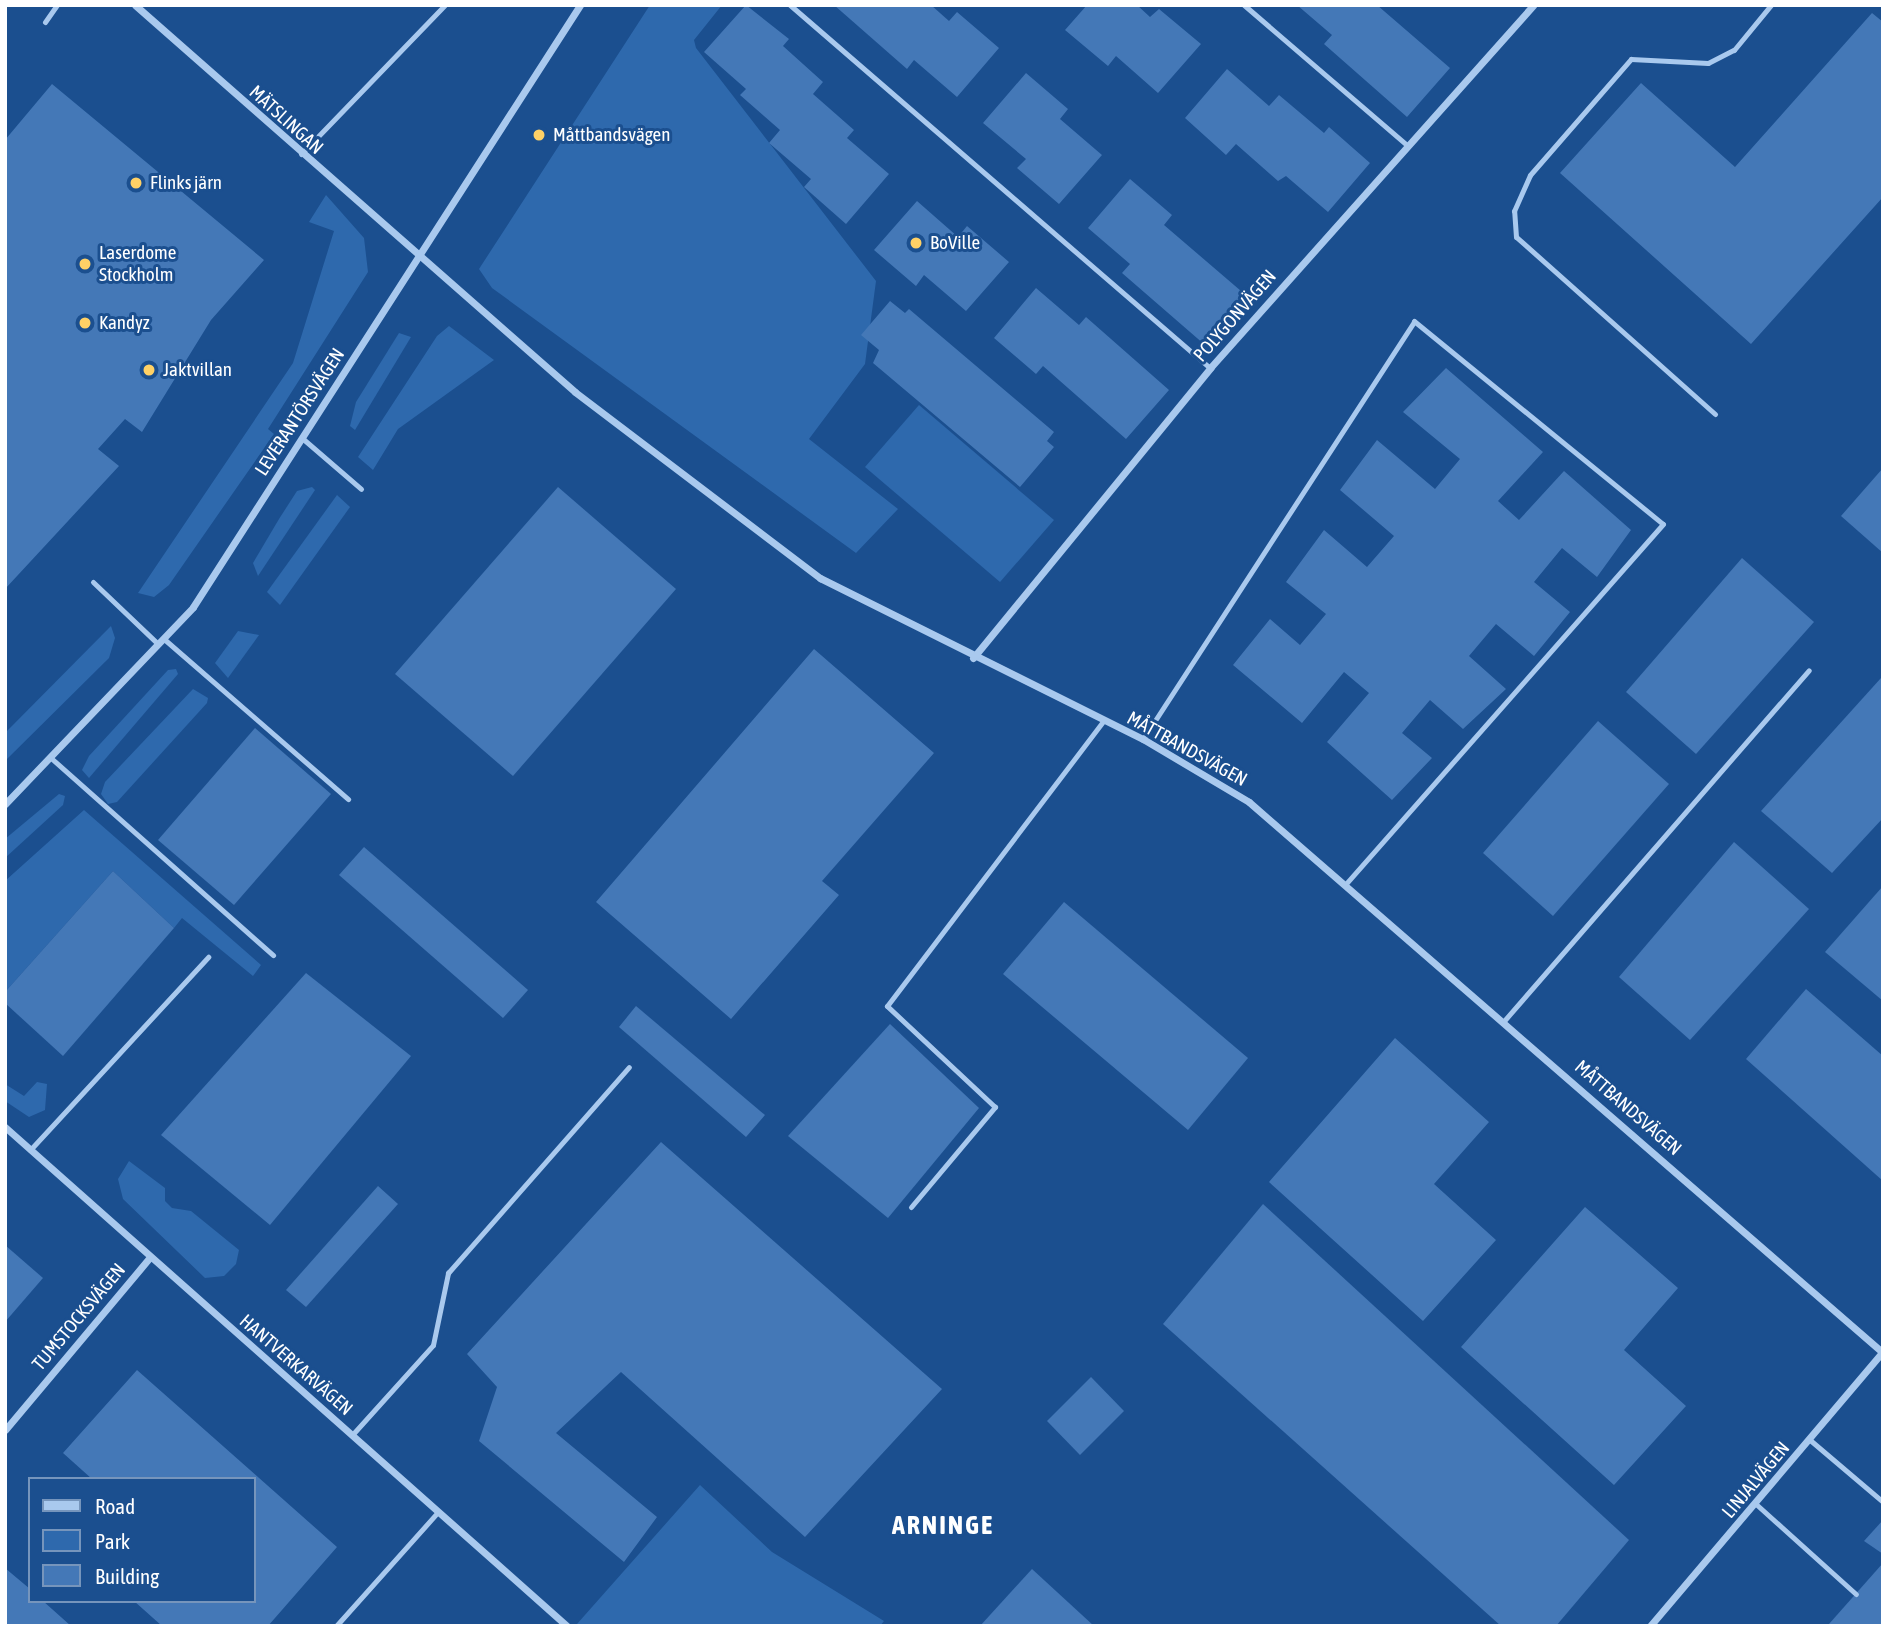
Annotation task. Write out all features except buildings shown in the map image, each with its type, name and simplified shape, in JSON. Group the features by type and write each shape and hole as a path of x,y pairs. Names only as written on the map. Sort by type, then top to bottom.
{"street":[{"name":"MÄTSLINGAN","path":"135,5 417,257"},
{"name":"LEVERANTÖRSVÄGEN","path":"5,804 193,607 580,5"},
{"name":"POLYGONVÄGEN","path":"973,658 1210,368 1533,5"},
{"name":"MÅTTBANDSVÄGEN","path":"417,257 575,392 820,578 973,658 1143,739 1249,802 1882,1352"},
{"name":"HANTVERKARVÄGEN","path":"5,1127 567,1626"},
{"name":"TUMSTOCKSVÄGEN","path":"5,1430 150,1257"},
{"name":"LINJALVÄGEN","path":"1650,1626 1757,1505 1882,1352"}],"lane":[{"path":"45,22 57,5"},
{"path":"301,154 445,5"},
{"path":"790,5 1210,368"},
{"path":"1244,5 1407,145"},
{"path":"1715,414 1516,237 1514,211 1530,175 1631,59 1708,63 1734,50 1771,5"},
{"path":"1143,739 1414,321 1663,524 1345,885"},
{"path":"302,438 361,489"},
{"path":"93,582 348,799"},
{"path":"1503,1021 1809,670"},
{"path":"911,1208 995,1107 887,1006 1103,721"},
{"path":"51,758 273,955"},
{"path":"30,1150 208,957"},
{"path":"352,1434 433,1345 448,1273 629,1067"},
{"path":"1810,1440 1883,1502"},
{"path":"1757,1505 1856,1594"},
{"path":"336,1626 438,1512"}],"green space":[{"path":"650,5 722,5 694,40 696,48 876,281 865,364 809,439 898,509 856,553 492,288 479,269"},
{"path":"326,195 364,238 368,272 268,429 274,434 169,585 154,597 138,593 293,363 334,231 309,222"},
{"path":"449,326 494,360 398,429 373,470 358,457 437,336"},
{"path":"399,333 411,337 355,430 350,426 356,402"},
{"path":"919,405 1054,520 1000,582 865,467"},
{"path":"312,487 315,490 258,576 253,563 279,519 297,491"},
{"path":"337,495 350,507 280,605 267,592"},
{"path":"111,626 115,638 109,658 5,761 5,733"},
{"path":"238,631 259,635 228,678 215,663"},
{"path":"176,669 178,674 89,778 82,770 89,756 168,670"},
{"path":"193,689 208,698 207,703 117,802 108,804 101,794 105,782"},
{"path":"59,794 65,796 63,805 5,858 5,839"},
{"path":"84,810 261,965 253,976 182,918 174,928 113,871 5,992 5,881"},
{"path":"37,1082 47,1084 45,1110 29,1117 5,1101 5,1084 24,1096"},
{"path":"129,1161 165,1188 165,1201 172,1208 191,1211 239,1250 236,1264 224,1276 205,1278 123,1199 118,1179"},
{"path":"700,1485 772,1552 884,1621 880,1626 577,1624"}],"place":[{"name":"Måttbandsvägen","path":"539,135"},
{"name":"Flinks järn","path":"136,183"},
{"name":"BoVille","path":"916,243"},
{"name":"Laserdome Stockholm","path":"85,264"},
{"name":"Kandyz","path":"85,323"},
{"name":"Jaktvillan","path":"149,370"}],"district":[{"name":"ARNINGE","path":"943,1526"}]}
